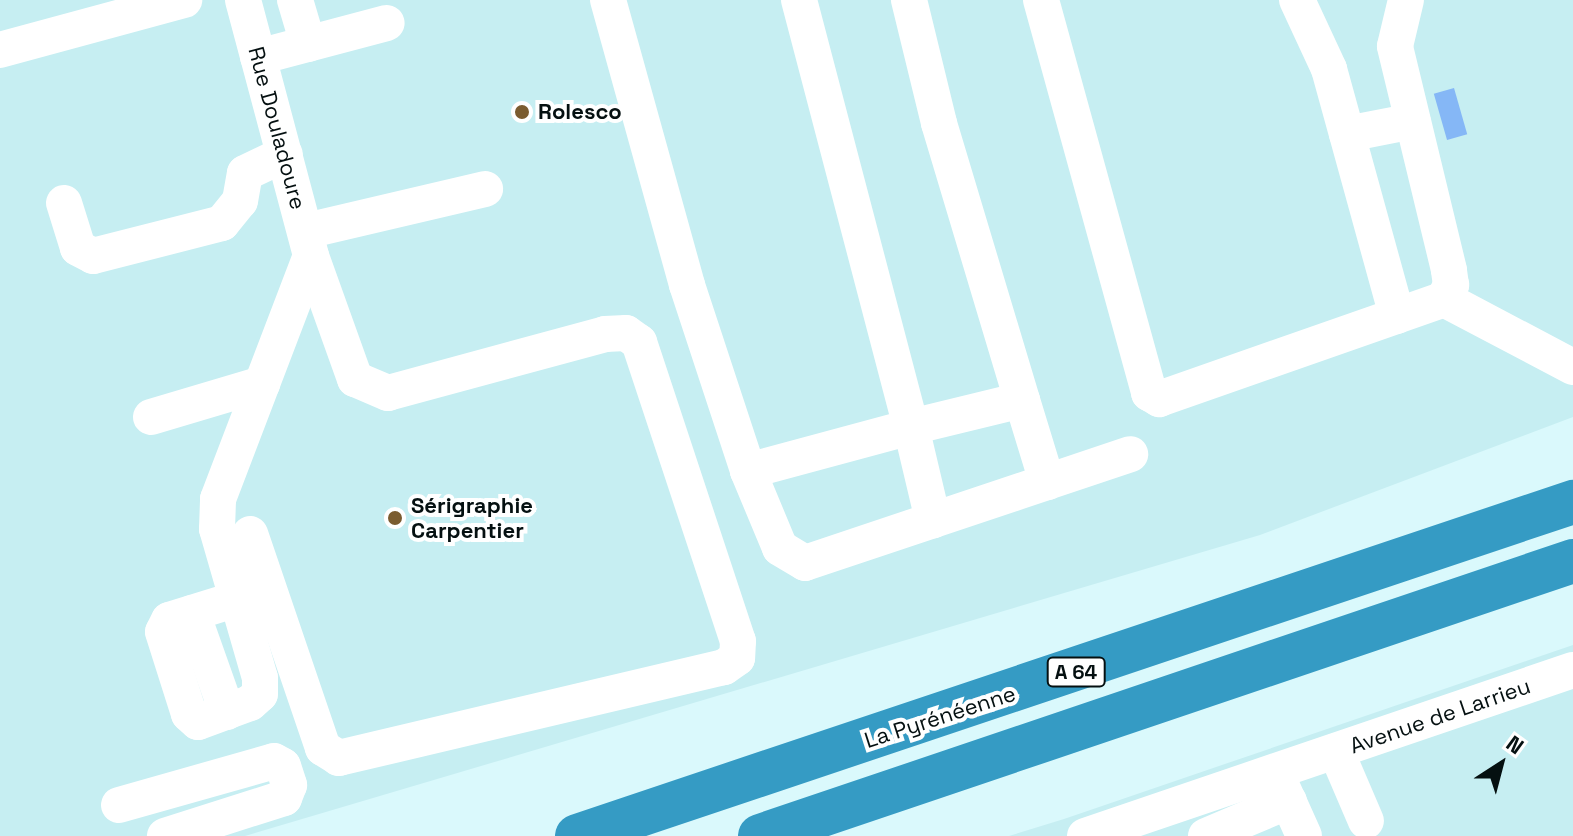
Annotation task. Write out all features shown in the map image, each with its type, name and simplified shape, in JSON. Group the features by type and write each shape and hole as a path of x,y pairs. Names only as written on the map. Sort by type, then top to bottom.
{"highway":[{"name":"La Pyrénéenne","path":"577,836 1573,502"},
{"name":"A 64","path":"760,836 1573,561"}],"street":[{"path":"0,50 184,0"},
{"name":"Rue Douladoure","path":"243,0 308,244 355,379 367,388 388,393 605,334 626,333 639,342 738,641 737,658 724,667 339,758 323,748 250,534"},
{"path":"295,0 308,44"},
{"path":"608,0 687,285 748,471 780,548 805,563 1130,454"},
{"path":"799,0 933,520"},
{"path":"909,0 939,123 1047,482"},
{"path":"1041,0 1149,393 1159,399 1444,299 1451,285 1449,270 1395,46 1406,0"},
{"path":"1297,0 1329,69 1397,316"},
{"path":"258,57 387,23"},
{"path":"1347,134 1413,121"},
{"path":"64,203 78,248 93,256 222,223 240,201 245,173 285,154"},
{"path":"237,599 169,620 163,632 189,714 198,722 260,694 237,599 217,529 218,499 262,384 308,244 485,189"},
{"path":"1444,299 1573,367"},
{"path":"151,417 262,384"},
{"path":"748,471 1022,400"},
{"name":"Avenue de Larrieu","path":"1302,771 1573,670"},
{"path":"217,715 220,775"},
{"path":"119,805 274,761 283,766 289,795 165,836"},
{"path":"1302,771 1366,821"},
{"path":"1085,836 1302,771"},
{"path":"1206,836 1302,771"},
{"path":"1302,771 1304,836"}],"shaded area":[{"path":"0,0 1573,0 1573,417 1260,535 245,836 0,836"},
{"path":"1573,645 1573,836 1009,836 1064,819"}],"water":[{"path":"1454,88 1467,134 1447,140 1434,94"}],"place":[{"name":"Rolesco","path":"522,112"},
{"name":"Sérigraphie Carpentier","path":"395,518"}]}
